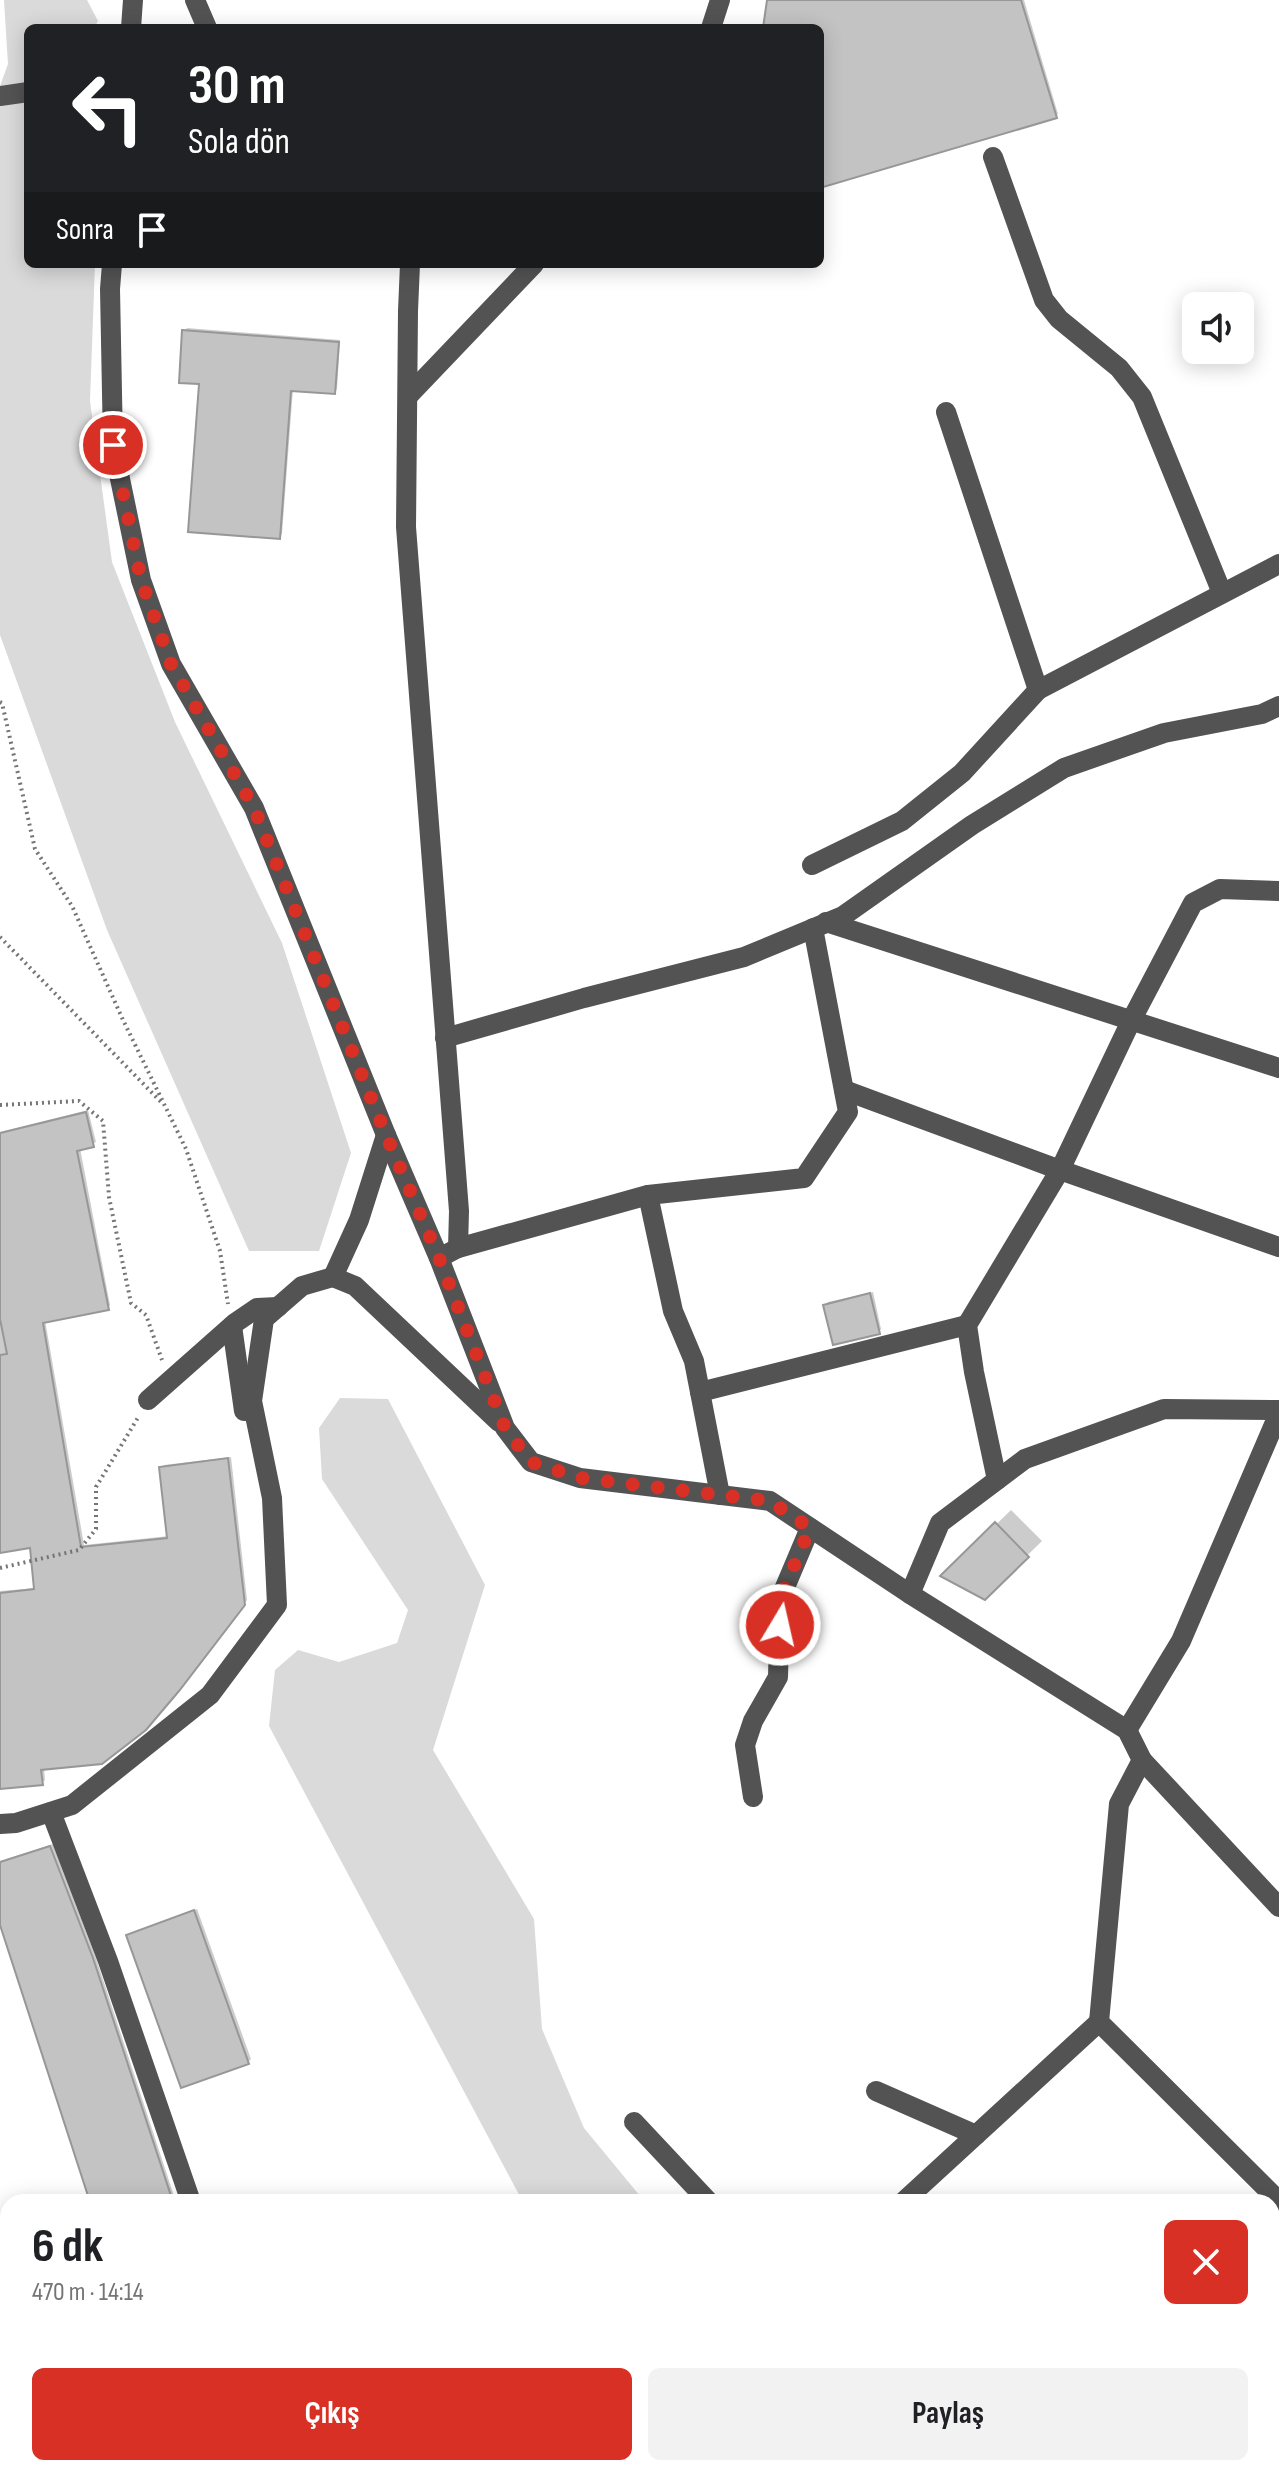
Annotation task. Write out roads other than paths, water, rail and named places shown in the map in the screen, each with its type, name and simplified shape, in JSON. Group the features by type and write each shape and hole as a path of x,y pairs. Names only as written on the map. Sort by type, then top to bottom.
{"street":[{"path":"131,24 133,0"},
{"path":"195,0 205,24"},
{"path":"712,24 720,0"},
{"path":"0,96 24,93"},
{"path":"993,157 1044,300 1059,319 1119,368 1142,397 1230,589"},
{"path":"112,268 113,445 141,580 171,664 254,808 439,1258 505,1428"},
{"path":"410,268 406,527 459,1211 458,1248"},
{"path":"408,396 529,268"},
{"path":"946,412 1038,690"},
{"path":"812,865 902,821 962,773 1038,690 1279,564"},
{"path":"445,1038 744,957 843,916 972,825 1064,768 1164,733 1262,714 1279,706"},
{"path":"997,1480 967,1325 1060,1170 1131,1021 1193,903 1220,889 1279,891"},
{"path":"439,1258 458,1248 648,1195 804,1178 848,1112 819,925"},
{"path":"819,925 1279,1068"},
{"path":"844,1090 1279,1247"},
{"path":"333,1277 359,1220 386,1135"},
{"path":"648,1195 673,1311 694,1361 720,1495"},
{"path":"0,1824 16,1823 72,1805 210,1695 277,1605 272,1498 252,1401 264,1319 302,1286 333,1277 355,1286 505,1428 531,1462 580,1478 770,1501 910,1594 1127,1730 1142,1760 1279,1907"},
{"path":"148,1400 257,1308 278,1307"},
{"path":"700,1392 967,1325"},
{"path":"232,1326 249,1445 272,1498"},
{"path":"910,1594 940,1523 1025,1459 1164,1409 1279,1412 1181,1641 1127,1730"},
{"path":"753,1797 745,1745 753,1721 778,1677 780,1599 810,1528"},
{"path":"912,2194 1099,2022 1119,1804 1142,1760"},
{"path":"51,1812 108,1961 188,2194"},
{"path":"1099,2022 1272,2194"},
{"path":"876,2091 976,2135"},
{"path":"634,2122 702,2194"}]}
